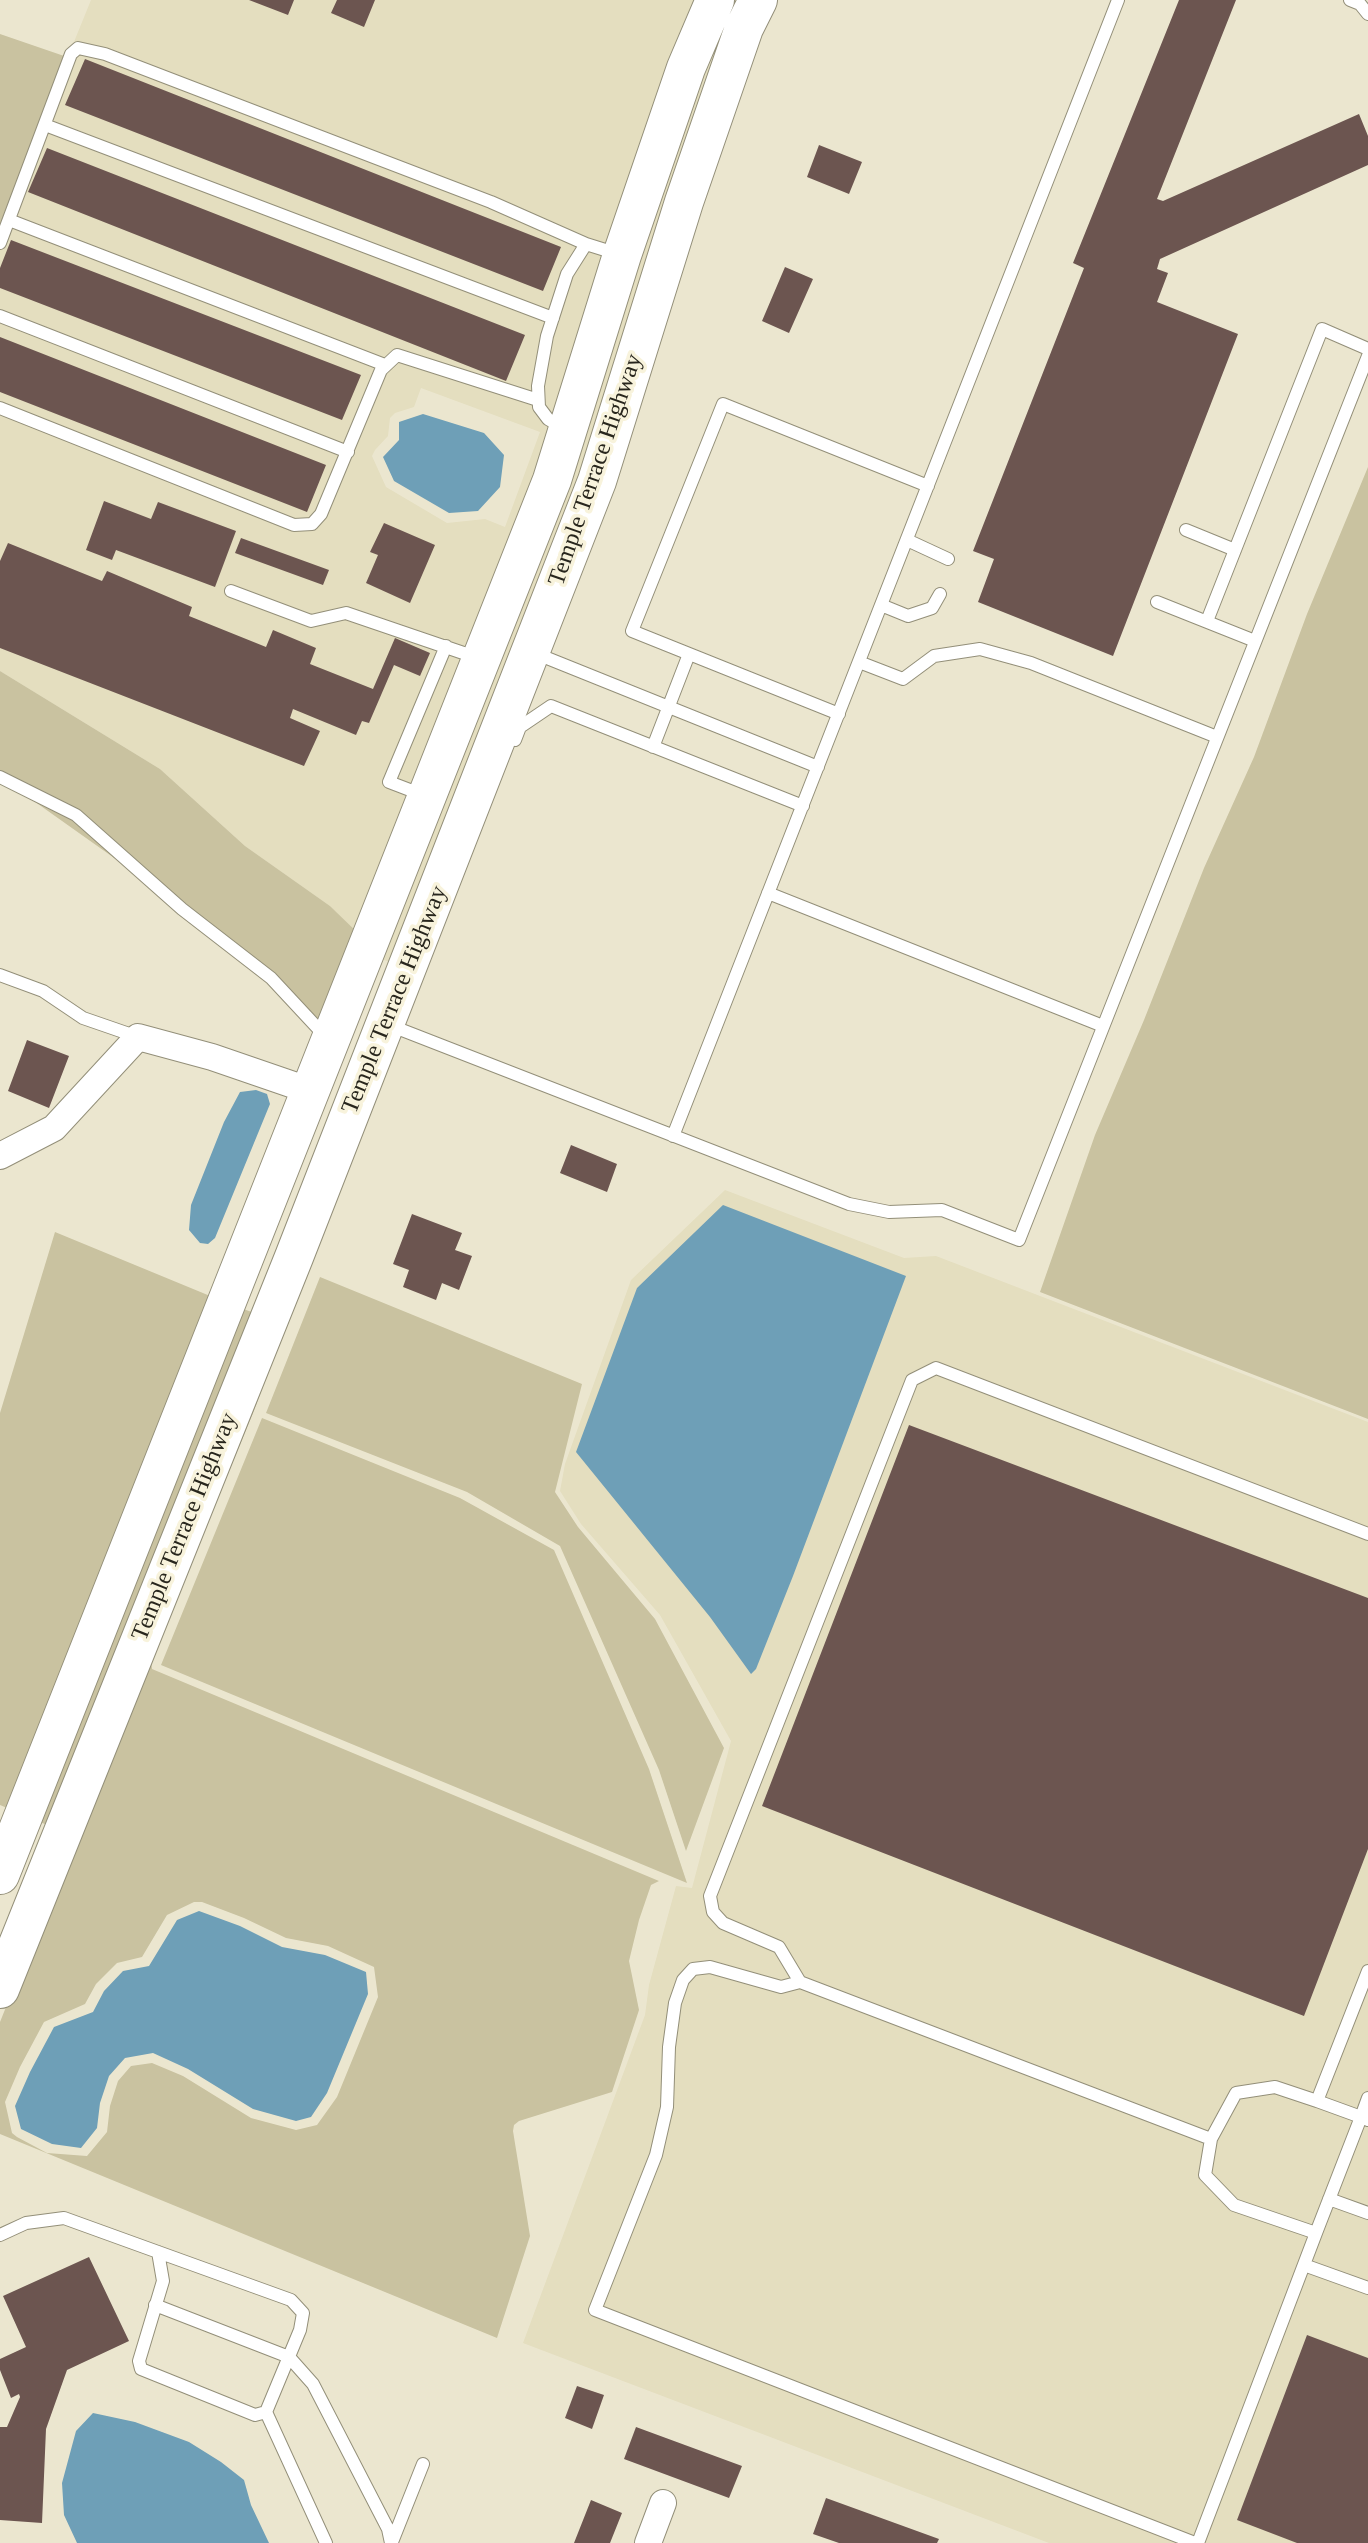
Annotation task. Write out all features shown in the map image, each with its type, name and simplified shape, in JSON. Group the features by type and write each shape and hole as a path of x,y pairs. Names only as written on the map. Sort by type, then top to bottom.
{"main road":[{"name":"Temple Terrace Highway","path":"0,1989 385,1024 484,787 531,652 597,481 684,202 744,28 758,0"},
{"name":"Temple Terrace Highway","path":"0,1875 552,480 622,255 709,2"},
{"path":"231,1292 273,1308"}],"street":[{"path":"0,1156 54,1128 138,1037 212,1057 311,1091"},
{"path":"648,2543 663,2503"}],"lane":[{"path":"673,1136 1118,0"},
{"path":"1350,0 1360,4 1368,14"},
{"path":"0,243 71,54 78,48 106,54 478,197 586,244 622,255"},
{"path":"45,125 553,318"},
{"path":"9,220 385,366"},
{"path":"568,431 548,419 538,407 538,386 547,336 567,274 586,244"},
{"path":"0,316 348,452"},
{"path":"1207,621 1322,330 1368,349"},
{"path":"0,408 294,525 312,524 321,514 381,370 397,355 538,400"},
{"path":"385,1024 849,1204 889,1212 942,1210 1019,1240 1368,356"},
{"path":"839,714 632,631 723,404 928,486"},
{"path":"1186,530 1235,550"},
{"path":"907,540 948,559"},
{"path":"231,590 311,621 346,613 482,659"},
{"path":"881,605 908,616 932,608 940,594"},
{"path":"1157,602 1255,641"},
{"path":"427,797 389,782 446,646"},
{"path":"859,662 902,679 934,656 980,649 1031,663 1217,737"},
{"path":"531,652 818,767"},
{"path":"653,747 689,654"},
{"path":"512,748 520,727 551,706 803,806"},
{"path":"0,778 76,815 181,909 271,978 330,1041"},
{"path":"768,893 1104,1026"},
{"path":"0,975 43,991 83,1018 138,1037"},
{"path":"800,1982 779,1947 723,1923 713,1912 710,1896 912,1380 936,1368 1368,1534"},
{"path":"1211,2139 800,1982 781,1987 710,1967 693,1969 683,1980 675,2003 668,2047 667,2107 656,2155 596,2310 1197,2543 1329,2199 1364,2118 1368,2098"},
{"path":"1317,2101 1368,1971"},
{"path":"1316,2233 1234,2206 1205,2175 1211,2139 1236,2093 1275,2088 1364,2118"},
{"path":"1329,2199 1368,2213"},
{"path":"0,2235 26,2223 64,2218 290,2300 303,2313 300,2330 266,2412 326,2543"},
{"path":"158,2252 163,2281 139,2361 141,2369 255,2415 266,2412"},
{"path":"1304,2265 1368,2288"},
{"path":"155,2305 289,2357 313,2384 388,2529 391,2543"},
{"path":"391,2543 423,2464"}],"shaded area":[{"path":"91,0 702,0 579,356 359,934 330,906 245,846 160,769 0,671 0,224","holes":["421,388 540,432 505,527 485,519 447,523 386,487 372,456 388,436 390,418 395,413 414,407"]},
{"path":"729,0 745,0 586,477 396,964 384,960 378,954"},
{"path":"0,34 67,57 0,224"},
{"path":"1368,467 1368,1419 1040,1292 1095,1135 1204,868 1254,757 1307,614"},
{"path":"0,671 160,769 245,846 330,906 359,934 329,1010 315,1023 141,877 0,777"},
{"path":"725,1190 904,1258 936,1256 1368,1422 1368,2543 1049,2543 523,2343 645,2015 649,1985 676,1886 692,1888 731,1741 660,1615 581,1524 560,1491 565,1464 631,1280"},
{"path":"55,1232 215,1298 12,1810 0,1805 0,1413"},
{"path":"320,1277 582,1384 555,1492 578,1527 655,1619 724,1748 686,1851 659,1770 560,1546 467,1492 266,1413"},
{"path":"238,1307 257,1314 52,1827 35,1820"},
{"path":"286,1308 292,1310 253,1413 151,1661 152,1669 659,1881 651,1885 629,1961 639,2010 612,2092 519,2121 514,2125 530,2236 497,2338 0,2134 0,2022","holes":["194,1902 202,1902 286,1938 328,1946 374,1967 378,1997 337,2097 317,2125 296,2130 251,2118 183,2076 152,2063 131,2066 118,2081 110,2106 107,2132 87,2156 47,2153 12,2133 5,2102 44,2022 85,2004 96,1984 117,1963 142,1957 167,1915"]},
{"path":"262,1418 460,1498 554,1550 649,1769 687,1883 161,1665"}],"water":[{"path":"423,414 484,433 504,455 500,487 478,511 449,513 394,481 383,457 399,440 399,422"},
{"path":"256,1090 267,1094 270,1104 215,1238 208,1244 200,1243 189,1230 191,1205 224,1122 240,1092"},
{"path":"723,1205 906,1276 793,1576 756,1669 751,1674 710,1617 576,1452 637,1288"},
{"path":"199,1911 240,1926 282,1947 325,1955 366,1972 368,1994 327,2093 311,2117 296,2121 253,2109 188,2069 153,2053 125,2058 109,2076 100,2103 97,2128 81,2148 52,2144 21,2129 15,2106 54,2027 93,2012 104,1991 123,1971 149,1966 177,1920"},
{"path":"93,2413 135,2422 189,2442 221,2462 244,2480 251,2505 269,2543 77,2543 64,2515 62,2483 76,2431"}],"building":[{"path":"249,0 294,0 288,15"},
{"path":"337,0 375,0 364,27 331,13"},
{"path":"1179,0 1236,0 1157,199 1163,201 1359,114 1368,136 1368,165 1160,259 1157,269 1168,273 1157,302 1238,334 1113,656 978,602 994,559 973,551 1084,268 1073,263"},
{"path":"85,59 561,247 543,291 65,105"},
{"path":"819,145 862,162 849,194 807,177"},
{"path":"47,148 525,335 506,381 28,192"},
{"path":"11,240 361,375 342,420 0,288 0,268"},
{"path":"785,267 813,279 789,333 762,321"},
{"path":"0,337 326,465 307,512 0,392"},
{"path":"104,501 151,519 158,502 236,531 215,587 116,550 112,560 86,550"},
{"path":"384,523 435,545 410,603 366,583 378,555 370,552"},
{"path":"241,538 329,570 323,585 235,553"},
{"path":"8,543 102,581 107,571 192,607 189,616 266,647 273,630 316,648 310,664 373,689 395,638 430,653 420,676 394,665 369,723 362,721 356,735 293,709 290,718 320,731 304,766 0,648 0,561"},
{"path":"27,1040 69,1056 49,1108 8,1091"},
{"path":"571,1145 617,1164 607,1192 560,1173"},
{"path":"412,1214 462,1233 455,1250 472,1256 459,1290 442,1283 436,1300 403,1287 409,1270 393,1264"},
{"path":"909,1425 1368,1598 1368,1849 1304,2016 762,1806"},
{"path":"89,2257 129,2341 67,2370 46,2429 42,2523 0,2520 0,2427 7,2427 20,2397 19,2394 11,2398 0,2370 0,2359 26,2347 3,2296"},
{"path":"1307,2335 1368,2358 1368,2543 1297,2543 1237,2520"},
{"path":"577,2386 604,2395 592,2429 565,2418"},
{"path":"636,2427 742,2466 729,2498 624,2459"},
{"path":"826,2498 939,2539 937,2543 839,2543 813,2534"},
{"path":"591,2500 622,2513 610,2543 574,2543"}]}
